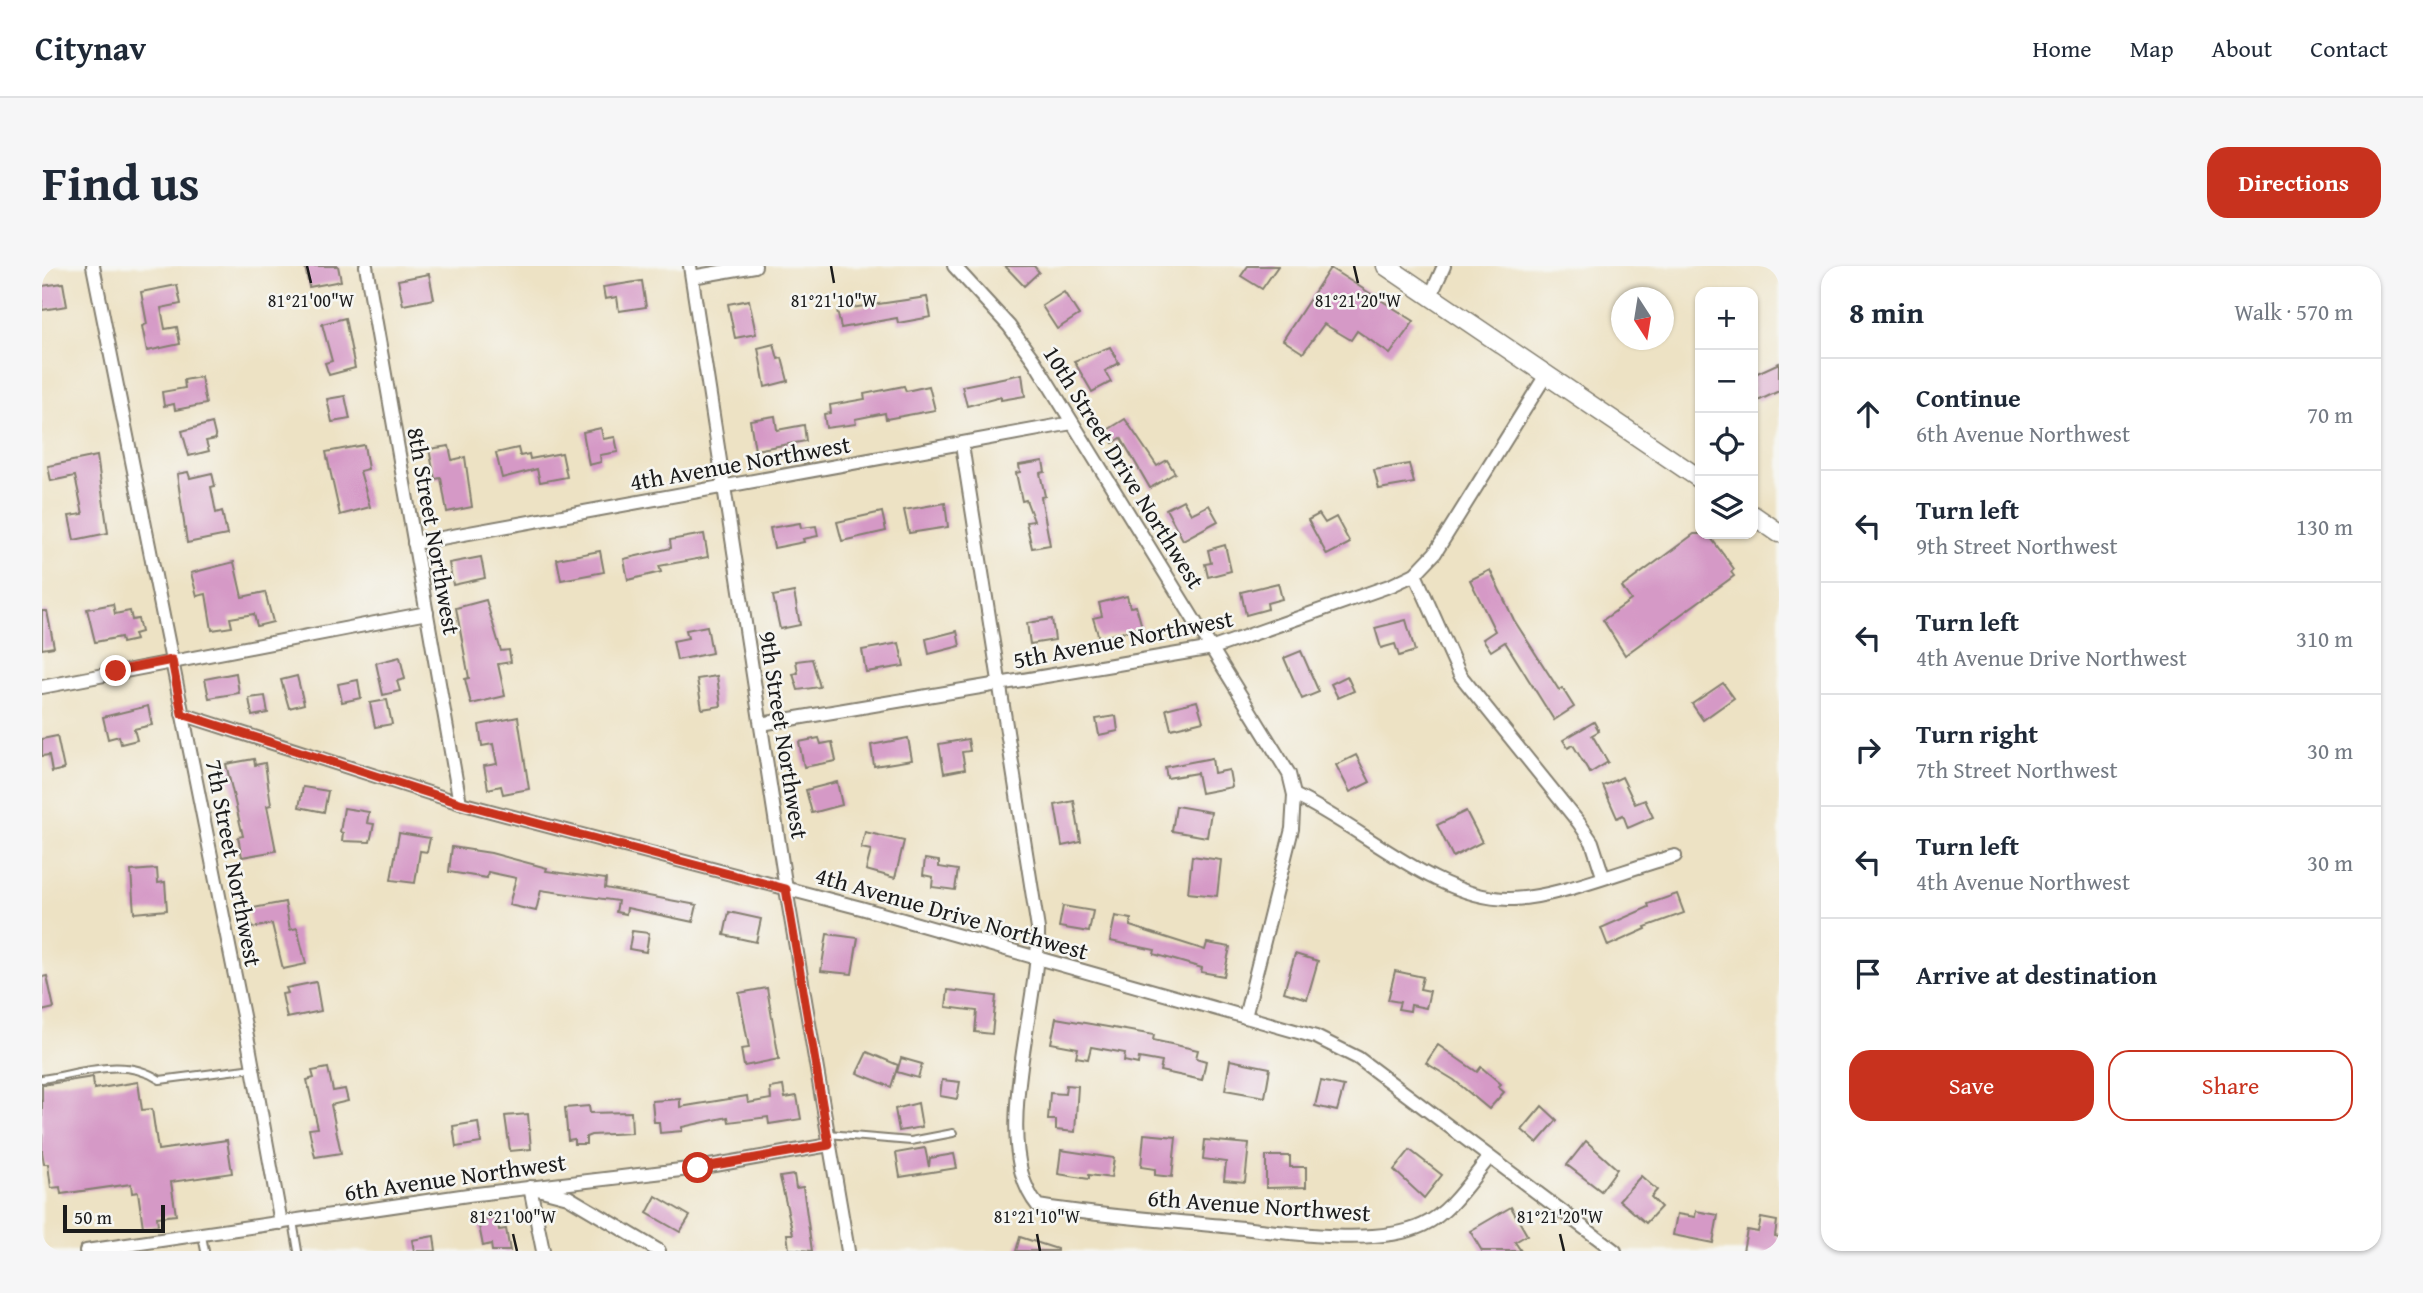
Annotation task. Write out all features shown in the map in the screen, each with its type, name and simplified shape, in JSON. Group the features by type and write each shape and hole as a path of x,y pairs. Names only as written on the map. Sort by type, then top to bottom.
{"main road":[{"path":"1386,266 1696,476"},
{"path":"1758,518 1779,533"}],"street":[{"name":"7th Street Northwest","path":"93,266 253,1068 287,1222"},
{"name":"8th Street Northwest","path":"366,266 460,803"},
{"path":"691,272 755,266"},
{"name":"10th Street Drive Northwest","path":"954,266 1009,326 1213,648 1289,774 1294,795 1292,829 1245,1017"},
{"path":"1431,295 1444,266"},
{"name":"9th Street Northwest","path":"691,272 786,889 848,1251"},
{"name":"5th Avenue Northwest","path":"761,724 941,696 999,683 1213,648 1294,621 1415,574 1451,531 1546,375"},
{"name":"4th Avenue Northwest","path":"414,543 1072,423"},
{"path":"962,445 1038,929 1039,959"},
{"path":"1415,574 1460,674 1579,823 1592,842 1603,876"},
{"path":"42,687 172,660 427,614"},
{"name":"4th Avenue Drive Northwest","path":"182,714 460,803 786,889 1316,1037 1359,1058 1615,1251"},
{"path":"1294,795 1317,805 1445,883 1466,891 1509,899 1550,892 1675,856"},
{"name":"6th Avenue Northwest","path":"1039,959 1014,1114 1022,1178 1038,1206 1083,1213 1310,1234 1392,1234 1421,1227 1440,1216 1489,1158"},
{"name":"6th Avenue Northwest","path":"86,1251 530,1187 698,1168 828,1140"},
{"path":"543,1251 530,1187 568,1197 659,1251"}],"lane":[{"path":"42,1079 125,1066 144,1070 160,1080 253,1068"},
{"path":"828,1140 911,1141 953,1133"},
{"path":"287,1222 298,1251"},
{"path":"202,1236 205,1251"}],"building":[{"path":"305,266 338,266 341,281 309,287"},
{"path":"1005,266 1034,266 1039,272 1024,286"},
{"path":"1248,266 1278,266 1262,289 1241,276"},
{"path":"1330,268 1414,321 1390,354 1357,331 1351,340 1324,324 1303,353 1283,340"},
{"path":"429,274 434,299 403,305 398,280"},
{"path":"642,281 646,307 619,311 617,297 605,299 603,287"},
{"path":"63,283 67,306 42,310 42,286"},
{"path":"177,285 181,304 161,308 165,329 177,327 180,344 147,351 142,326 147,324 141,292"},
{"path":"1064,292 1079,315 1057,329 1042,306"},
{"path":"927,297 931,317 898,323 897,318 841,328 837,310"},
{"path":"749,300 756,334 735,338 728,304"},
{"path":"345,318 355,368 329,375 325,363 332,361 322,324"},
{"path":"774,344 778,359 782,358 788,381 765,387 758,348"},
{"path":"1110,347 1119,363 1105,371 1111,382 1092,392 1074,361"},
{"path":"1779,363 1779,391 1758,401 1758,373"},
{"path":"1022,374 1025,396 1001,400 1001,397 967,406 962,386"},
{"path":"201,377 206,404 175,410 174,404 164,406 162,392 185,388 184,380"},
{"path":"904,386 906,391 929,386 935,410 886,419 885,413 855,419 856,424 826,428 824,414 831,413 830,405 865,399 864,394"},
{"path":"345,396 350,419 332,422 327,399"},
{"path":"775,416 777,430 804,425 806,441 755,450 750,420"},
{"path":"1125,419 1157,466 1167,460 1175,473 1150,488 1121,438 1113,443 1106,431"},
{"path":"212,423 216,439 206,441 209,451 189,456 182,431"},
{"path":"601,428 603,439 615,437 618,452 600,455 601,462 589,465 583,432"},
{"path":"364,445 368,469 360,471 370,507 340,515 326,452"},
{"path":"449,446 452,460 465,457 472,507 447,512 441,478 435,479 429,449"},
{"path":"518,448 520,456 529,454 530,459 562,453 567,477 540,482 537,469 502,478 496,453"},
{"path":"97,456 108,533 74,540 69,516 83,514 75,476 51,481 48,466"},
{"path":"1043,461 1045,472 1040,473 1045,496 1041,497 1050,545 1032,548 1026,522 1034,521 1026,500 1022,501 1016,473 1020,472 1019,465"},
{"path":"1409,464 1414,483 1379,489 1374,470"},
{"path":"188,472 190,478 212,473 215,486 211,487 216,513 222,511 227,535 187,543 177,474"},
{"path":"1183,500 1191,514 1209,505 1218,521 1183,540 1166,509"},
{"path":"945,503 948,527 909,533 904,510"},
{"path":"882,512 886,531 842,541 837,522"},
{"path":"1319,514 1325,523 1336,517 1350,543 1327,555 1308,520"},
{"path":"800,523 801,528 816,526 818,536 803,539 804,542 774,548 770,528"},
{"path":"704,534 708,557 659,566 661,572 628,580 624,559 671,548 670,540"},
{"path":"1694,534 1695,539 1712,539 1734,569 1731,572 1734,576 1625,655 1603,620 1631,600 1622,587"},
{"path":"1225,545 1231,571 1208,577 1205,564 1211,563 1208,550"},
{"path":"600,551 604,572 561,580 557,559"},
{"path":"481,557 485,578 453,585 449,563"},
{"path":"234,562 242,597 265,592 273,622 257,626 254,614 230,618 232,627 212,630 206,594 197,596 191,573"},
{"path":"1490,570 1514,620 1559,690 1562,688 1574,707 1554,720 1505,642 1491,651 1483,639 1495,631 1470,580"},
{"path":"1278,583 1282,599 1267,603 1268,609 1246,615 1241,592"},
{"path":"794,592 800,625 780,629 773,596"},
{"path":"1127,596 1130,607 1136,606 1142,627 1099,638 1093,618 1102,616 1099,603"},
{"path":"486,600 501,651 509,650 511,662 498,664 505,696 471,704 456,608"},
{"path":"113,604 115,614 130,611 132,620 138,619 141,632 134,634 136,640 122,643 121,637 95,642 87,609"},
{"path":"42,611 47,611 54,647 42,649"},
{"path":"1052,619 1055,640 1030,644 1027,623"},
{"path":"1406,620 1415,651 1399,656 1395,644 1381,648 1375,628"},
{"path":"707,626 712,653 677,660 673,641 688,638 686,630"},
{"path":"957,631 960,646 929,654 926,639"},
{"path":"899,643 904,666 866,672 862,650"},
{"path":"1301,651 1319,692 1302,699 1284,658"},
{"path":"400,657 405,679 397,681 400,691 383,695 376,663"},
{"path":"812,659 820,687 798,690 793,674 798,673 796,661"},
{"path":"236,673 239,693 209,698 205,679"},
{"path":"297,676 304,704 289,708 281,680"},
{"path":"717,676 721,706 702,709 697,679"},
{"path":"1347,676 1354,691 1338,698 1331,684"},
{"path":"358,680 361,698 342,702 338,684"},
{"path":"1723,683 1734,698 1703,720 1692,704"},
{"path":"265,696 268,713 252,716 249,698"},
{"path":"387,700 392,724 375,727 370,703"},
{"path":"1197,701 1203,721 1171,729 1166,709"},
{"path":"148,706 152,725 134,729 137,740 121,744 119,736 108,739 103,717"},
{"path":"1116,716 1118,731 1099,735 1096,719"},
{"path":"518,717 529,789 503,794 501,786 488,789 484,766 497,764 493,744 482,746 479,725"},
{"path":"1594,722 1599,731 1592,735 1608,762 1590,773 1573,745 1568,748 1563,740"},
{"path":"57,736 64,769 52,772 49,755 42,756 42,739"},
{"path":"819,738 821,744 832,742 836,761 804,767 799,742"},
{"path":"908,738 912,760 874,766 871,745"},
{"path":"968,739 970,751 962,752 965,769 944,773 939,744"},
{"path":"1356,755 1370,782 1350,792 1336,765"},
{"path":"1212,758 1214,773 1229,770 1232,787 1201,793 1197,773 1167,778 1165,767"},
{"path":"254,759 255,765 265,763 271,805 267,806 276,851 242,857 238,837 243,836 226,764"},
{"path":"1622,777 1635,804 1645,800 1653,817 1628,828 1623,815 1617,818 1603,786"},
{"path":"837,782 842,805 812,813 806,790"},
{"path":"303,787 328,791 324,812 299,807"},
{"path":"1074,801 1081,842 1062,846 1055,805"},
{"path":"1176,806 1211,812 1207,837 1172,831"},
{"path":"344,808 369,812 367,823 374,824 370,842 342,841 343,833 340,832"},
{"path":"1466,811 1482,842 1453,857 1437,825"},
{"path":"865,832 904,841 895,878 866,870 871,850 861,848"},
{"path":"399,833 430,838 427,852 420,851 415,883 391,880"},
{"path":"452,847 491,853 547,868 546,871 606,879 605,888 697,905 693,922 627,908 626,914 616,912 618,901 541,890 536,911 509,905 516,878 488,872 487,878 449,872"},
{"path":"1192,856 1221,860 1217,896 1188,893"},
{"path":"925,859 939,861 939,867 958,870 955,890 932,887 933,877 923,875"},
{"path":"157,869 158,883 165,882 167,910 134,913 131,871"},
{"path":"1677,894 1684,913 1645,927 1646,929 1608,946 1601,928 1649,907 1648,904"},
{"path":"285,902 290,930 297,928 306,964 283,969 272,924 252,928 248,909"},
{"path":"1063,906 1093,911 1089,932 1059,927"},
{"path":"729,912 761,919 756,942 724,935"},
{"path":"1115,916 1131,919 1130,926 1205,950 1207,943 1230,947 1224,976 1201,972 1202,968 1154,954 1155,950 1110,941"},
{"path":"632,931 649,933 646,952 629,949"},
{"path":"827,934 858,938 852,974 821,971"},
{"path":"1295,954 1318,961 1307,999 1284,992"},
{"path":"1395,971 1423,977 1420,989 1430,991 1426,1008 1411,1005 1410,1011 1398,1009 1400,1002 1388,1000"},
{"path":"47,976 54,1008 42,1011 42,977"},
{"path":"316,982 321,1011 287,1018 282,994 288,993 286,988"},
{"path":"767,988 779,1059 744,1066 741,1049 749,1048 739,993"},
{"path":"948,990 996,996 992,1034 975,1032 977,1011 946,1007"},
{"path":"1056,1018 1154,1035 1153,1040 1198,1050 1196,1058 1206,1061 1202,1080 1160,1071 1162,1062 1139,1058 1138,1064 1124,1061 1125,1053 1091,1047 1088,1059 1076,1057 1078,1048 1051,1043"},
{"path":"1438,1045 1477,1072 1481,1067 1501,1084 1498,1087 1504,1092 1489,1109 1454,1080 1426,1063"},
{"path":"867,1052 898,1065 891,1087 857,1073"},
{"path":"901,1058 922,1064 918,1078 897,1072"},
{"path":"1230,1060 1270,1068 1265,1097 1225,1090"},
{"path":"328,1068 333,1091 345,1089 348,1101 331,1105 341,1153 315,1157 309,1129 318,1128 307,1080 314,1078 312,1071"},
{"path":"93,1077 94,1089 138,1082 142,1110 152,1109 158,1150 227,1140 232,1173 171,1182 176,1215 157,1217 158,1225 143,1227 138,1192 132,1193 131,1184 61,1194 60,1187 51,1188 48,1164 44,1164 42,1152 42,1085"},
{"path":"942,1080 960,1082 957,1099 940,1096"},
{"path":"1321,1081 1344,1086 1337,1111 1315,1106"},
{"path":"1066,1085 1078,1086 1075,1132 1056,1130 1056,1120 1048,1120 1050,1093 1065,1094"},
{"path":"783,1086 785,1098 797,1096 801,1119 769,1124 768,1117 729,1122 728,1117 682,1127 682,1131 660,1133 659,1122 654,1122 652,1101 680,1099 680,1107 747,1096 748,1103 771,1099 770,1088"},
{"path":"918,1103 922,1127 899,1131 895,1109"},
{"path":"589,1106 590,1113 631,1112 632,1133 591,1135 586,1137 586,1144 574,1144 574,1139 568,1140 565,1108"},
{"path":"1542,1106 1557,1120 1537,1143 1522,1130"},
{"path":"528,1114 531,1149 510,1151 505,1116"},
{"path":"478,1122 481,1143 456,1147 453,1126"},
{"path":"1144,1134 1176,1137 1172,1177 1155,1175 1155,1169 1141,1167"},
{"path":"1205,1140 1249,1144 1245,1182 1224,1180 1226,1162 1203,1159"},
{"path":"1586,1141 1617,1169 1601,1191 1567,1165"},
{"path":"925,1148 929,1167 930,1158 954,1154 957,1168 900,1177 896,1153"},
{"path":"1061,1150 1114,1158 1111,1178 1089,1175 1089,1179 1058,1174"},
{"path":"1410,1150 1442,1175 1424,1198 1394,1170"},
{"path":"1266,1156 1290,1156 1290,1167 1306,1167 1306,1187 1266,1188"},
{"path":"794,1175 796,1188 803,1187 812,1251 789,1249 787,1234 793,1234 780,1177"},
{"path":"1641,1176 1657,1190 1651,1197 1661,1207 1646,1223 1619,1200"},
{"path":"656,1196 690,1216 680,1232 647,1213"},
{"path":"1511,1207 1527,1235 1515,1242 1521,1251 1482,1251 1470,1231"},
{"path":"1696,1211 1718,1215 1713,1243 1673,1235 1677,1214 1695,1217"},
{"path":"497,1218 499,1230 506,1229 510,1251 492,1251 491,1244 483,1246 478,1221"},
{"path":"1761,1218 1777,1221 1775,1236 1779,1237 1779,1251 1743,1251 1747,1230 1758,1232"},
{"path":"434,1236 436,1251 414,1251 412,1240"},
{"path":"1020,1237 1057,1249 1057,1251 1016,1251"}],"route":[{"path":"116,671 172,660 182,714 460,803 786,889 829,1145 698,1168"}]}
